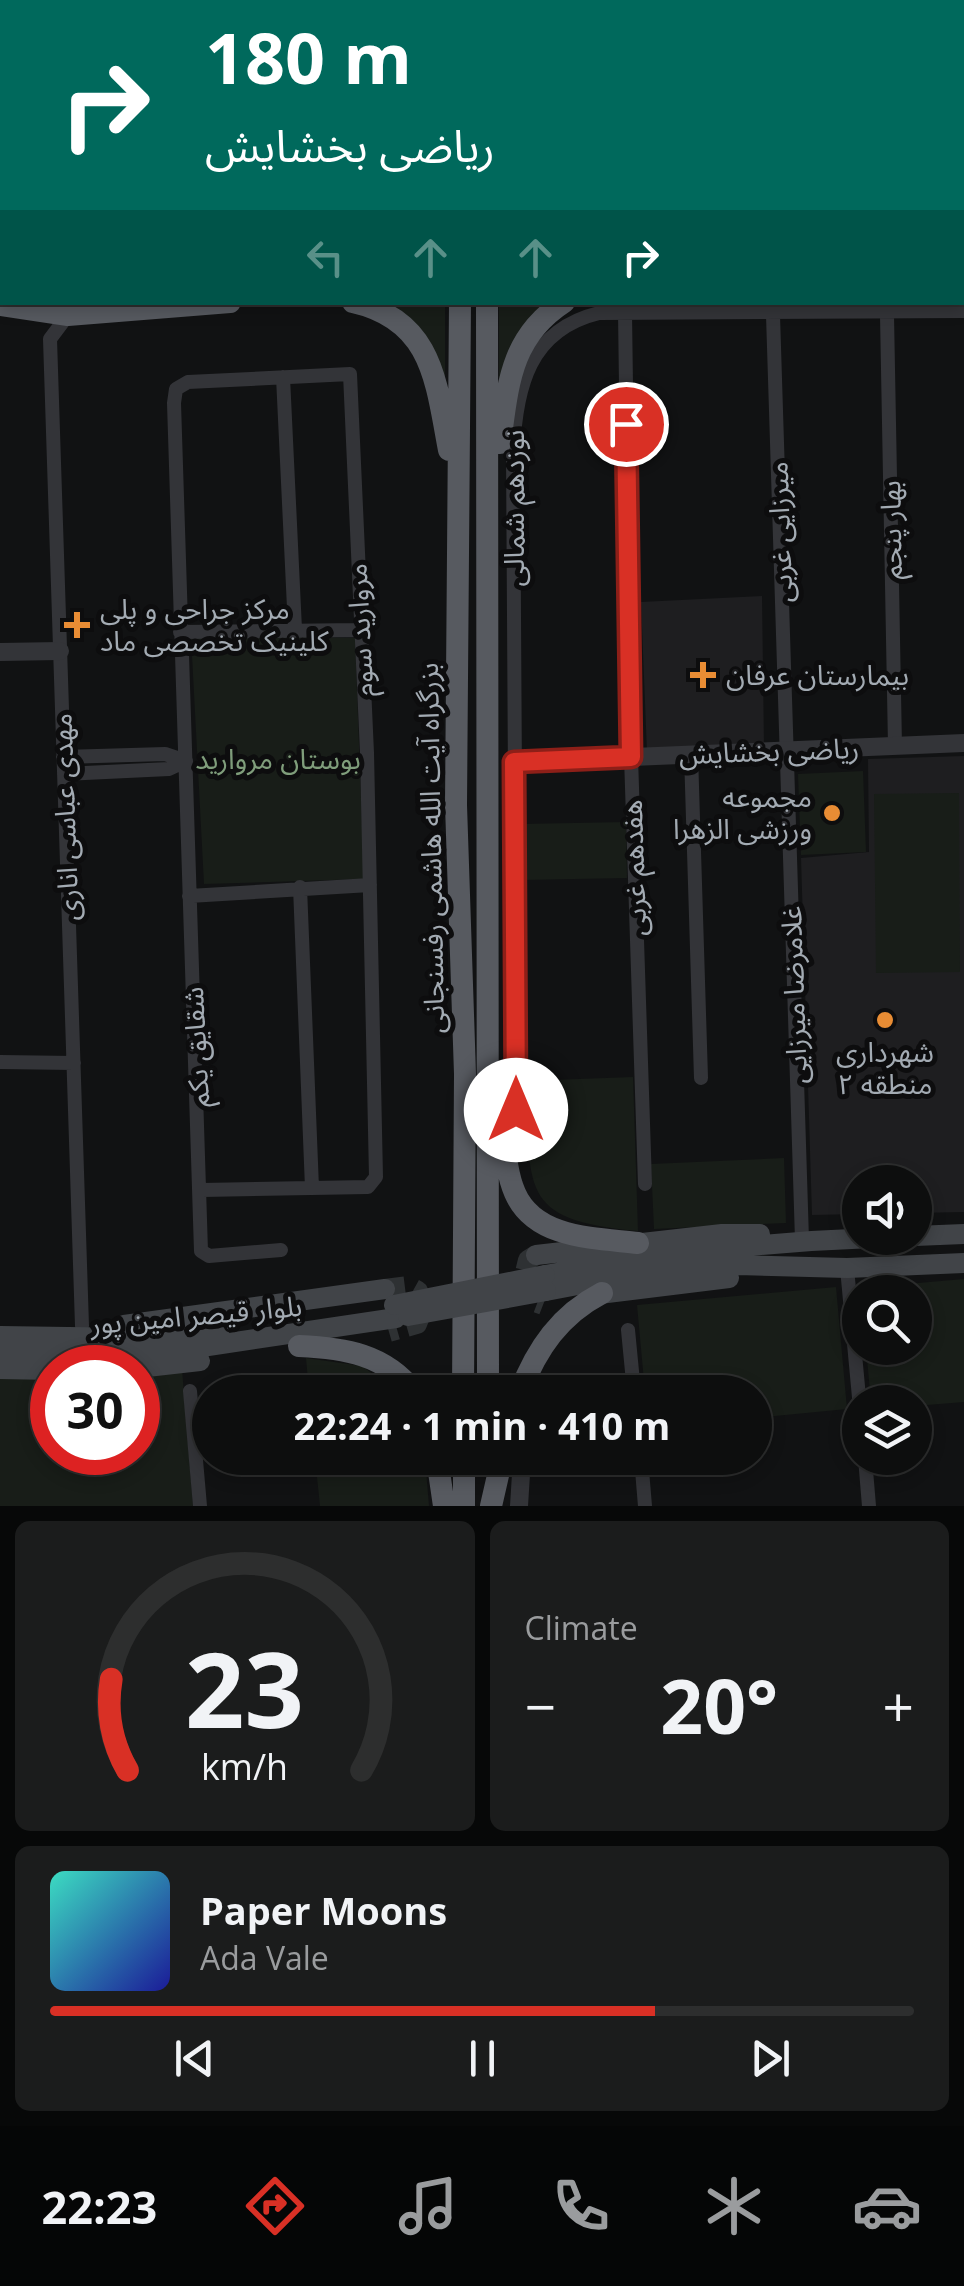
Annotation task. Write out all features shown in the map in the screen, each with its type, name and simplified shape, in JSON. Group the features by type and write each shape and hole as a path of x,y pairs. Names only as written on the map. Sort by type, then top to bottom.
{"highway":[{"path":"0,305 68,315 193,305"},
{"path":"360,305 394,320 423,347 433,367 459,497"},
{"name":"بزرگراه آیت الله هاشمی رفسنجانی","path":"460,305 456,805 465,1074 463,1375"},
{"name":"بزرگراه آیت الله هاشمی رفسنجانی","path":"487,305 488,1375"},
{"path":"488,526 510,368 517,349 538,321 560,305"},
{"path":"488,1064 503,1114 514,1191 526,1210 540,1222 567,1233 638,1242"},
{"path":"529,1375 550,1334 576,1307 602,1294"},
{"path":"299,1346 355,1351 385,1365 396,1375"},
{"path":"439,1475 444,1506"},
{"path":"464,1475 464,1506"},
{"path":"488,1475 489,1506"},
{"path":"489,1506 497,1475"}],"main road":[{"path":"536,1255 722,1234 802,1240"},
{"path":"932,1235 964,1234"},
{"path":"545,1290 616,1262 842,1239"},
{"path":"0,1325 82,1326 232,1314 391,1311 684,1269 964,1263"},
{"path":"545,1290 602,1294 809,1265"},
{"path":"160,1365 299,1346 391,1311"},
{"name":"بلوار قیصر امین پور","path":"0,1336 136,1338 214,1333 391,1311"},
{"name":"بلوار قیصر امین پور","path":"0,1350 107,1355 175,1350 391,1311"},
{"path":"0,1369 30,1370"}],"street":[{"name":"نوزدهم شمالی","path":"516,1110 514,437 515,410 528,364 546,341 574,320 625,312 964,311"},
{"name":"هفدهم غربی","path":"625,312 631,757 645,1184"},
{"name":"میرزایی غربی","path":"773,314 786,750"},
{"name":"بهار پنجم","path":"887,314 895,746"},
{"name":"مهدی عباسی اناری","path":"68,315 50,339 82,1326"},
{"name":"مروارید سوم","path":"283,377 350,374 370,885 372,1183 312,1188"},
{"path":"283,377 294,629"},
{"name":"شقایق یکم","path":"281,1250 204,1255 180,632 176,389 188,382 283,377"},
{"path":"180,632 358,630"},
{"path":"0,652 60,651"},
{"name":"ریاضی بخشایش","path":"514,762 964,743"},
{"name":"غلامرضا میرزایی","path":"786,750 802,1240"},
{"path":"63,757 165,754 186,761"},
{"path":"691,754 701,1078"},
{"path":"64,774 169,769 186,761"},
{"path":"189,896 370,885"},
{"path":"202,1190 312,1188 300,887"},
{"path":"0,1062 74,1063"},
{"path":"847,1268 858,1385"},
{"path":"628,1330 632,1375"},
{"path":"190,1391 200,1506"},
{"path":"520,1506 521,1475"},
{"path":"642,1475 645,1506"},
{"path":"866,1475 869,1506"}],"shaded area":[{"name":"بیمارستان عرفان","path":"762,596 764,748 647,752 641,602"},
{"name":"شهرداری منطقه ۲","path":"964,756 964,1212 932,1213 932,1165 842,1165 842,1214 812,1215 801,858 869,852 868,759"}],"green space":[{"path":"373,305 445,305 445,418 437,364"},
{"path":"499,305 552,305 499,418"},
{"name":"بوستان مروارید","path":"191,636 355,638 364,879 204,884"},
{"name":"مجموعه ورزشی الزهرا","path":"863,771 866,852 801,855 798,774"},
{"path":"959,793 960,972 876,973 874,794"},
{"path":"626,822 627,878 522,880 521,824"},
{"path":"633,1077 638,1231 570,1218 550,1207 538,1192 528,1148 524,1081"},
{"path":"784,1158 786,1223 654,1229 651,1164"},
{"path":"964,1279 964,1402 932,1405 932,1385 869,1385 868,1365 932,1365 932,1282"},
{"path":"836,1287 845,1385 842,1409 772,1416 772,1375 643,1375 637,1305"},
{"path":"306,1358 362,1366 374,1375 308,1375"},
{"path":"182,1369 193,1506 0,1506 0,1375 30,1374 30,1475 160,1475 160,1370"},
{"path":"317,1475 426,1475 429,1506 320,1506"}],"tunnel":[{"path":"536,1255 528,1260 522,1285 530,1300 543,1305"},
{"path":"385,1289 409,1286 418,1291 423,1309 417,1324 389,1332"}],"place":[{"name":"مرکز جراحی و پلی کلینیک تخصصی ماد","path":"77,625"},
{"name":"بیمارستان عرفان","path":"703,675"},
{"name":"مجموعه ورزشی الزهرا","path":"832,813"},
{"name":"شهرداری منطقه ۲","path":"885,1020"}],"route":[{"path":"516,1110 514,762 631,757 626,424"}]}
